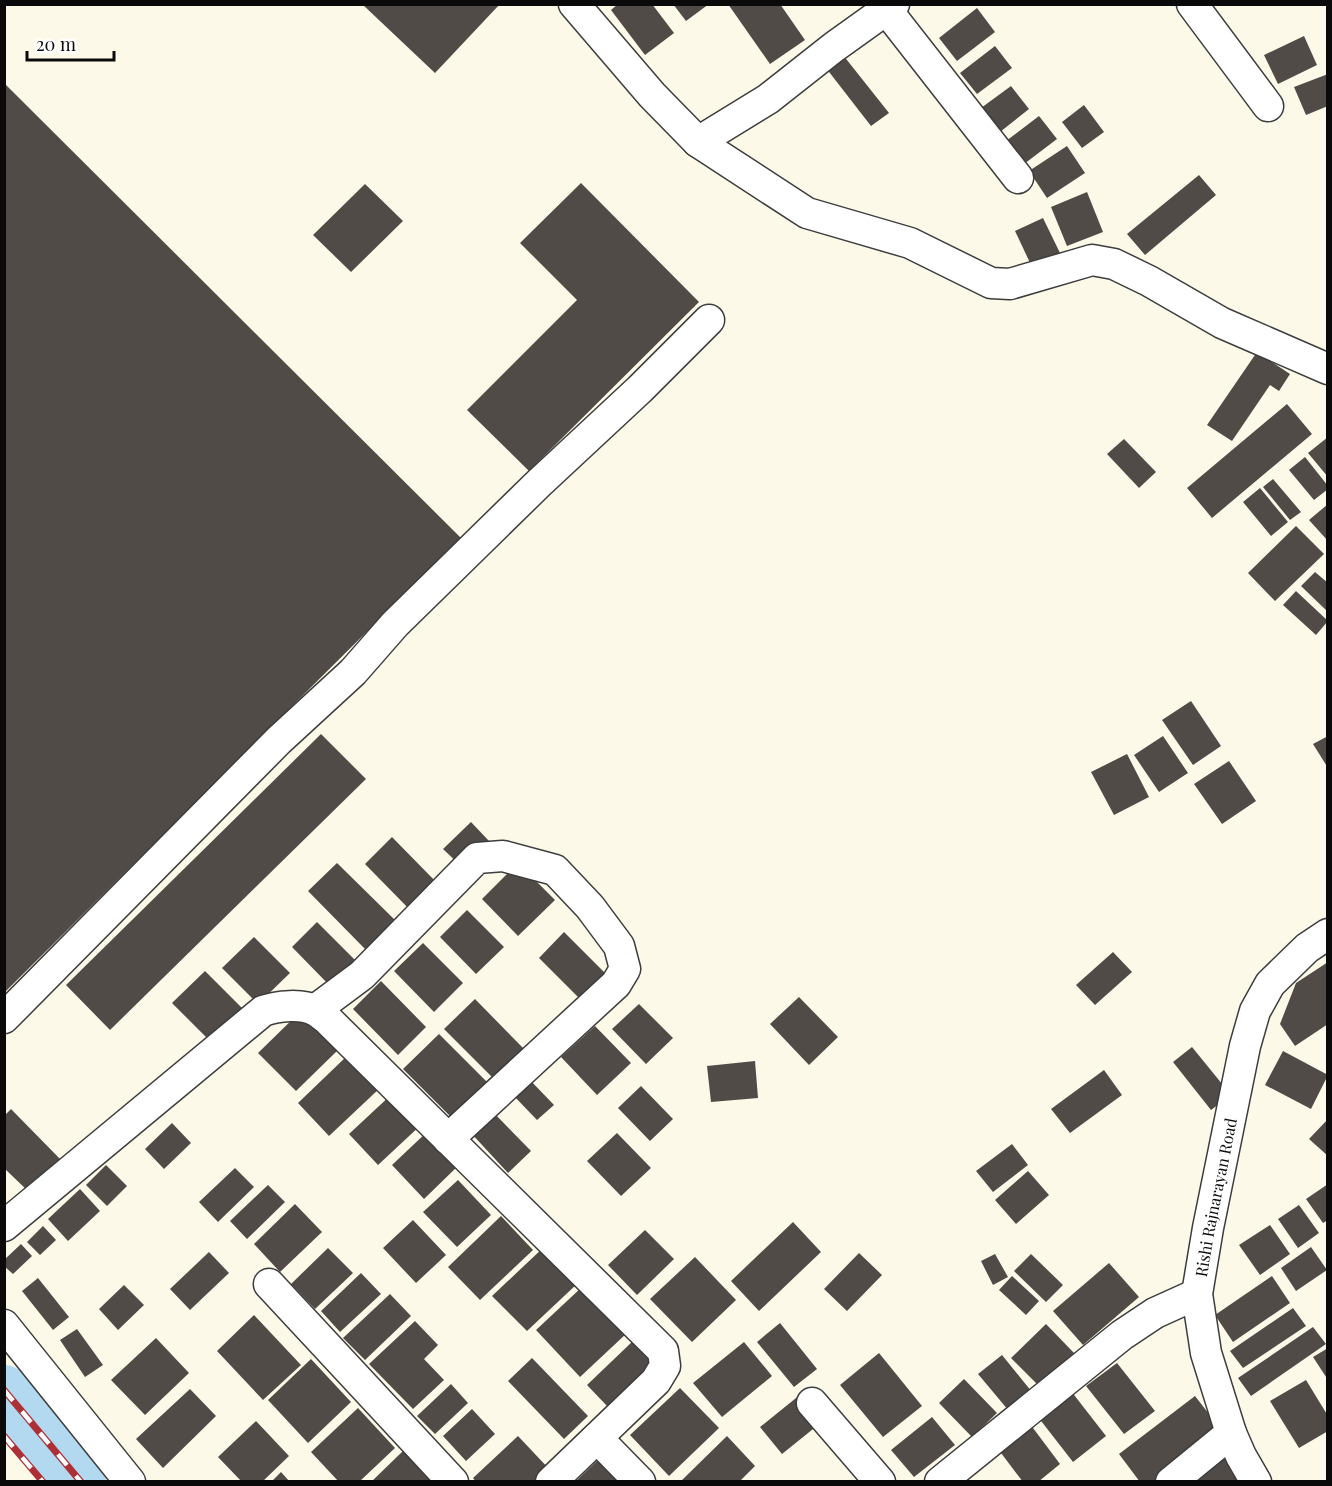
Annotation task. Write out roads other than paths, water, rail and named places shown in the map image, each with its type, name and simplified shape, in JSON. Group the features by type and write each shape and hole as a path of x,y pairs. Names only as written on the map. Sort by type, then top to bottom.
{"street":[{"path":"574,4 652,95 698,142 807,213 910,243 991,283 1010,284 1092,260 1114,264 1149,281 1222,323 1328,369"},
{"path":"1192,4 1268,106"},
{"path":"698,142 768,99 888,6 1018,178"},
{"path":"4,1018 279,740 353,672 395,624 709,320"},
{"path":"315,1010 362,975 477,858 503,856 555,870 590,907 619,946 626,969 616,984 448,1139"},
{"name":"Rishi Rajnarayan Road","path":"1256,1482 1231,1432 1206,1353 1197,1294 1208,1227 1245,1046 1255,1011 1270,984 1306,948 1328,934"},
{"path":"4,1226 263,1011 287,1006 315,1010 663,1351 665,1366 656,1381 551,1482"},
{"path":"269,1284 453,1482"},
{"path":"940,1482 1122,1335 1155,1313 1197,1294"},
{"path":"4,1325 130,1482"},
{"path":"812,1403 880,1482"},
{"path":"1171,1482 1231,1432"},
{"path":"597,1438 640,1482"}],"waterway":[{"path":"4,1391 80,1482"}],"railway":[{"path":"4,1390 81,1482"},
{"path":"4,1436 43,1482"}]}
